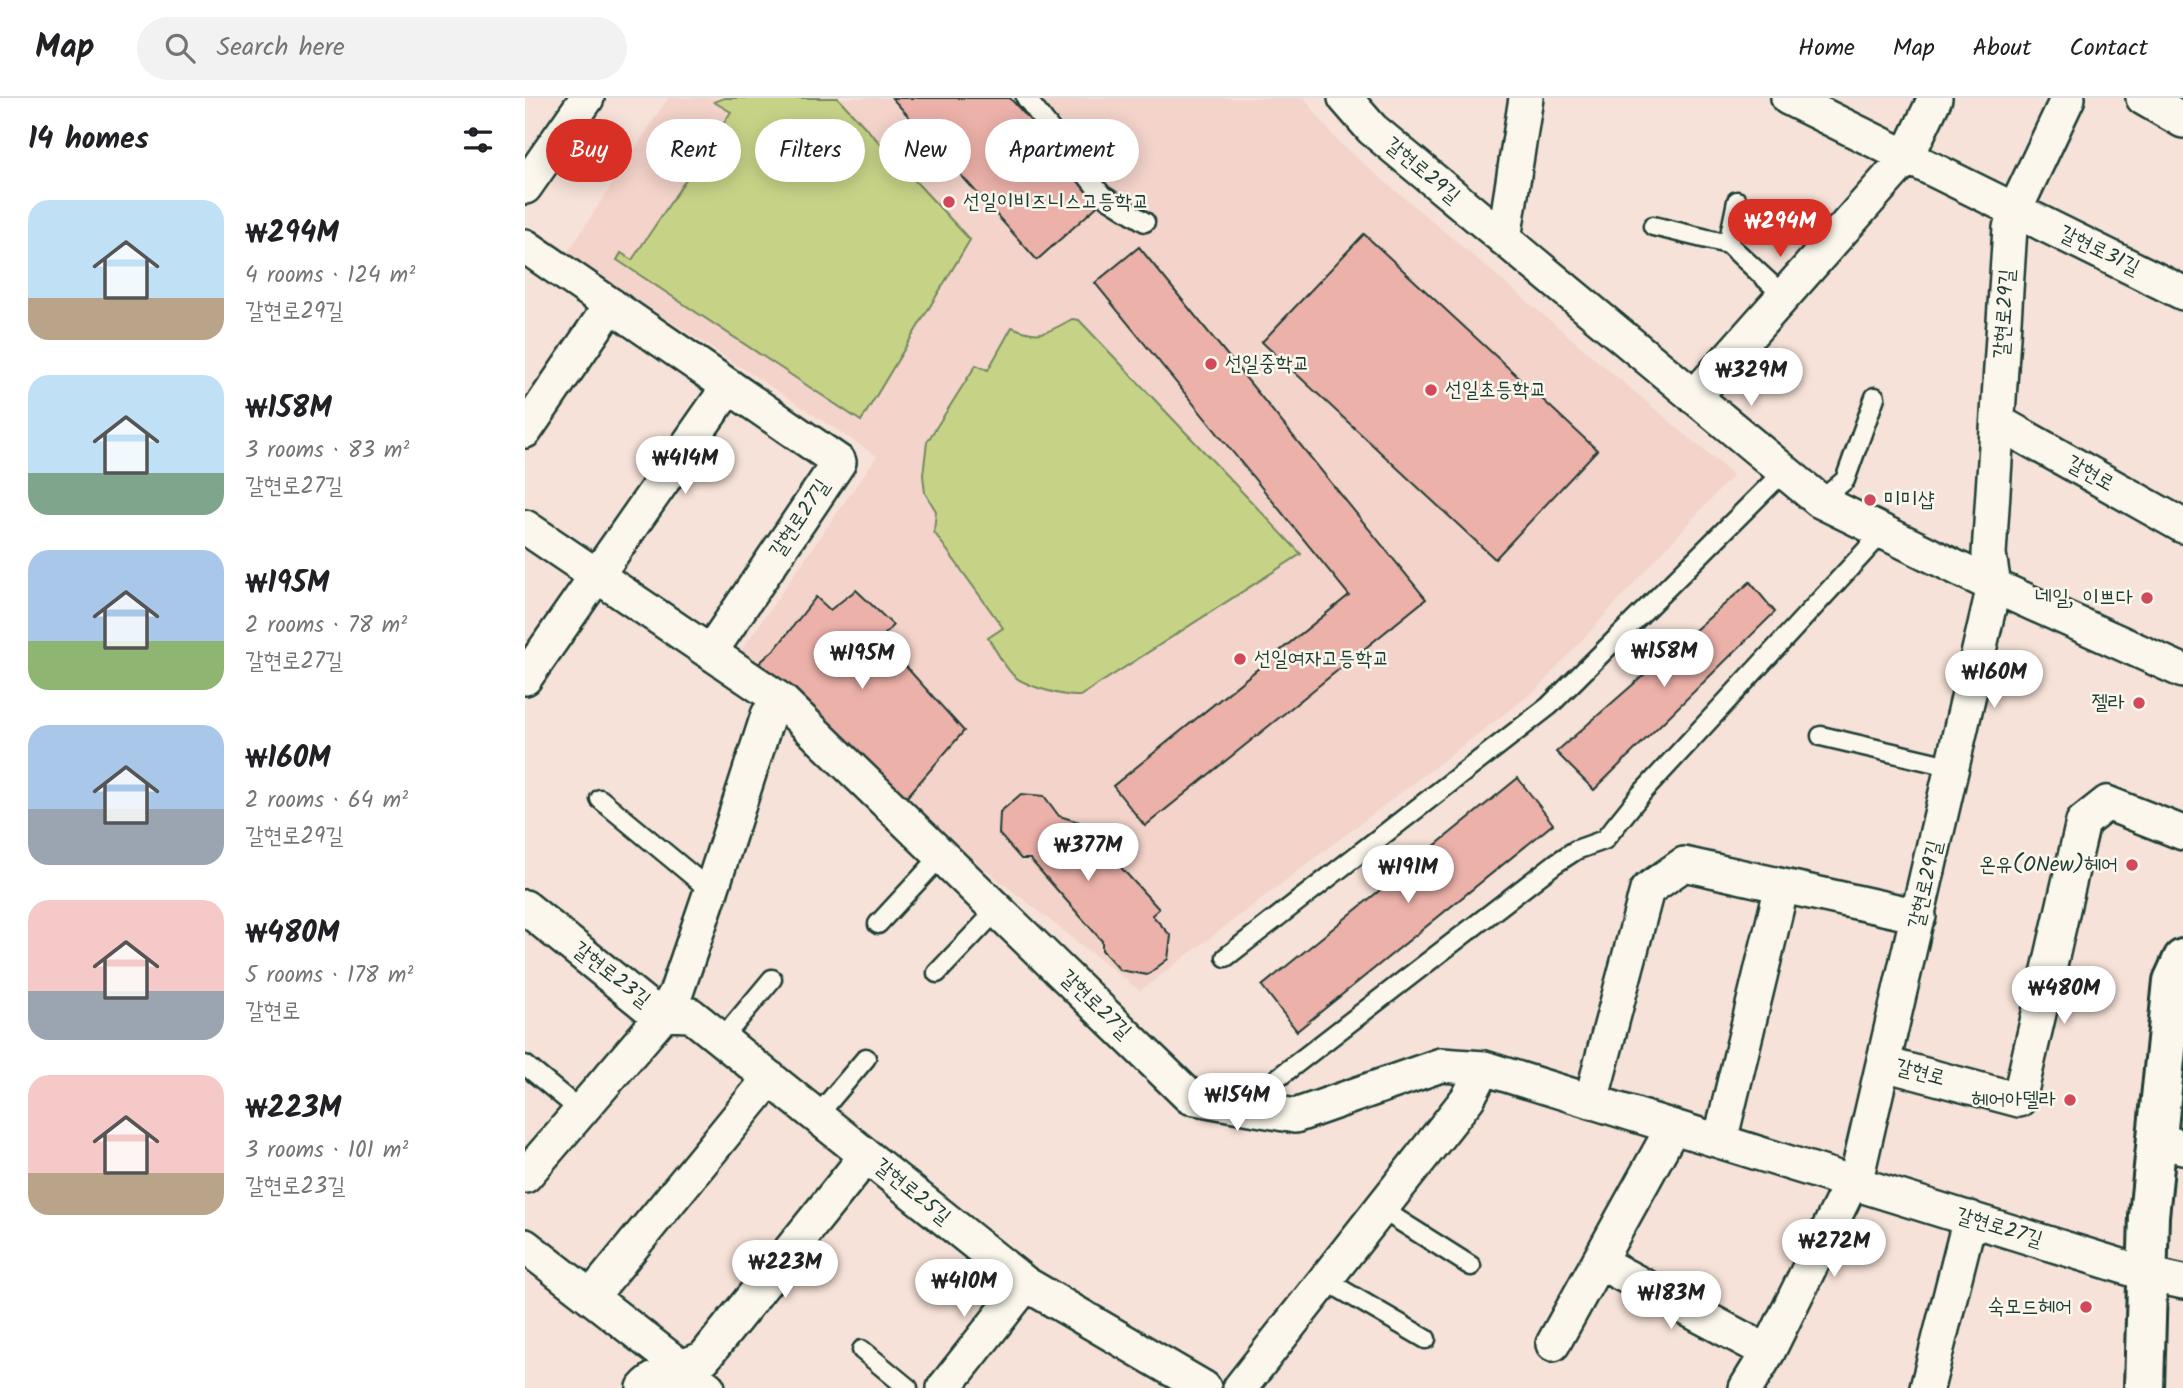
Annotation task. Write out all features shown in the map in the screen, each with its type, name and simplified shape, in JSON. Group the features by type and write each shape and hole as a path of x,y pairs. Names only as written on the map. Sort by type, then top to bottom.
{"main road":[{"path":"2144,1388 2165,1278 2149,1216 2169,1143 2173,981 2183,959"}],"street":[{"path":"525,187 587,98"},
{"name":"갈현로29길","path":"1345,98 1372,129 1820,501 1994,586 2183,671"},
{"path":"1504,239 1526,98"},
{"name":"갈현로31길","path":"1788,98 2183,293"},
{"path":"1694,397 1907,157 1935,98"},
{"path":"2015,210 2068,98"},
{"path":"2143,98 2183,121"},
{"name":"갈현로29길","path":"1852,1182 1859,1167 1884,1064 1994,586 1989,554 2010,228 2015,210"},
{"name":"갈현로27길","path":"525,246 839,461 711,651"},
{"path":"525,431 611,305"},
{"path":"525,678 729,386"},
{"name":"갈현로","path":"1998,422 2183,526"},
{"name":"갈현로27길","path":"525,527 782,701 1190,1097 1295,1116 1441,1065 1484,1068 2165,1278"},
{"path":"664,1014 676,993 712,891 768,715 782,701"},
{"name":"갈현로","path":"1884,1064 2019,1100 2083,822 2107,803 2183,833"},
{"path":"1591,1101 1647,890 1684,864 1919,916"},
{"path":"1720,1141 1782,886"},
{"name":"갈현로23길","path":"525,907 647,1006 664,1014 525,1176"},
{"name":"갈현로25길","path":"664,1014 691,1015 1026,1284 1204,1388"},
{"path":"1240,1388 1468,1098 1484,1068"},
{"path":"591,1297 769,1078"},
{"path":"1553,1344 1673,1127"},
{"path":"696,1378 704,1358 866,1156"},
{"path":"1746,1388 1768,1352 1852,1182"},
{"path":"1927,1388 1970,1218"},
{"path":"525,1246 696,1378"},
{"path":"1598,1262 1768,1352"},
{"path":"944,1388 1026,1284"},
{"path":"644,1388 653,1378 696,1378"}],"lane":[{"path":"1026,98 1102,195 1145,222"},
{"path":"1728,244 1737,201"},
{"path":"1653,226 1728,244 1784,296"},
{"path":"1820,501 1845,480 1875,397"},
{"path":"1226,957 1549,706 1784,471"},
{"path":"1270,1084 1556,863 1576,850 1604,840 1641,794 1883,532"},
{"path":"1821,736 1953,767"},
{"path":"600,799 712,891"},
{"path":"878,924 941,856"},
{"path":"937,974 997,910"},
{"path":"722,1039 772,979"},
{"path":"817,1116 866,1058"},
{"path":"525,1065 581,1111"},
{"path":"1381,1209 1471,1266"},
{"path":"1325,1280 1426,1339"},
{"path":"862,1350 908,1388"}],"shaded area":[{"path":"668,98 1304,98 1338,142 1733,475 1537,689 1140,991 919,817 736,658 877,456 567,254 614,182 632,182 632,154 646,132 646,182 741,182 741,119 654,119"}],"green space":[{"path":"724,98 838,98 858,119 755,119 755,182 865,182 865,127 879,142 879,182 916,182 970,240 861,421 617,260 621,253 632,260 684,182 741,182 741,119 726,119 731,112 714,102"},
{"path":"1072,319 1079,320 1301,554 1080,696 1035,687 1018,679 1006,667 988,638 1003,628 934,532 936,511 925,493 923,475 927,442 976,365 988,370 1012,327 1030,333 1043,333"}],"building":[{"path":"892,98 1010,98 1029,119 985,119 985,182 1086,182 1103,201 1037,260 967,182 971,182 971,119 911,119"},
{"path":"1364,234 1597,450 1495,559 1262,342"},
{"path":"1139,247 1426,599 1145,826 1113,786 1349,595 1095,283"},
{"path":"1750,582 1775,612 1594,790 1556,752"},
{"path":"856,590 893,625 881,639 964,731 906,798 755,667 776,648 816,597 830,610"},
{"path":"1518,778 1553,824 1297,1031 1262,986"},
{"path":"1021,794 1044,796 1059,816 1079,822 1159,909 1152,915 1171,936 1168,959 1147,975 1120,970 1102,950 1102,941 1030,859 1021,859 999,834 1000,812"}],"place":[{"name":"선일이비즈니스고등학교","path":"949,202"},
{"name":"선일중학교","path":"1211,364"},
{"name":"선일초등학교","path":"1431,390"},
{"name":"미미샵","path":"1870,500"},
{"name":"네일, 이쁘다","path":"2147,598"},
{"name":"선일여자고등학교","path":"1240,659"},
{"name":"젤라","path":"2139,703"},
{"name":"온유(ONew)헤어","path":"2132,865"},
{"name":"헤어아델라","path":"2070,1100"},
{"name":"숙모드헤어","path":"2086,1307"}]}
